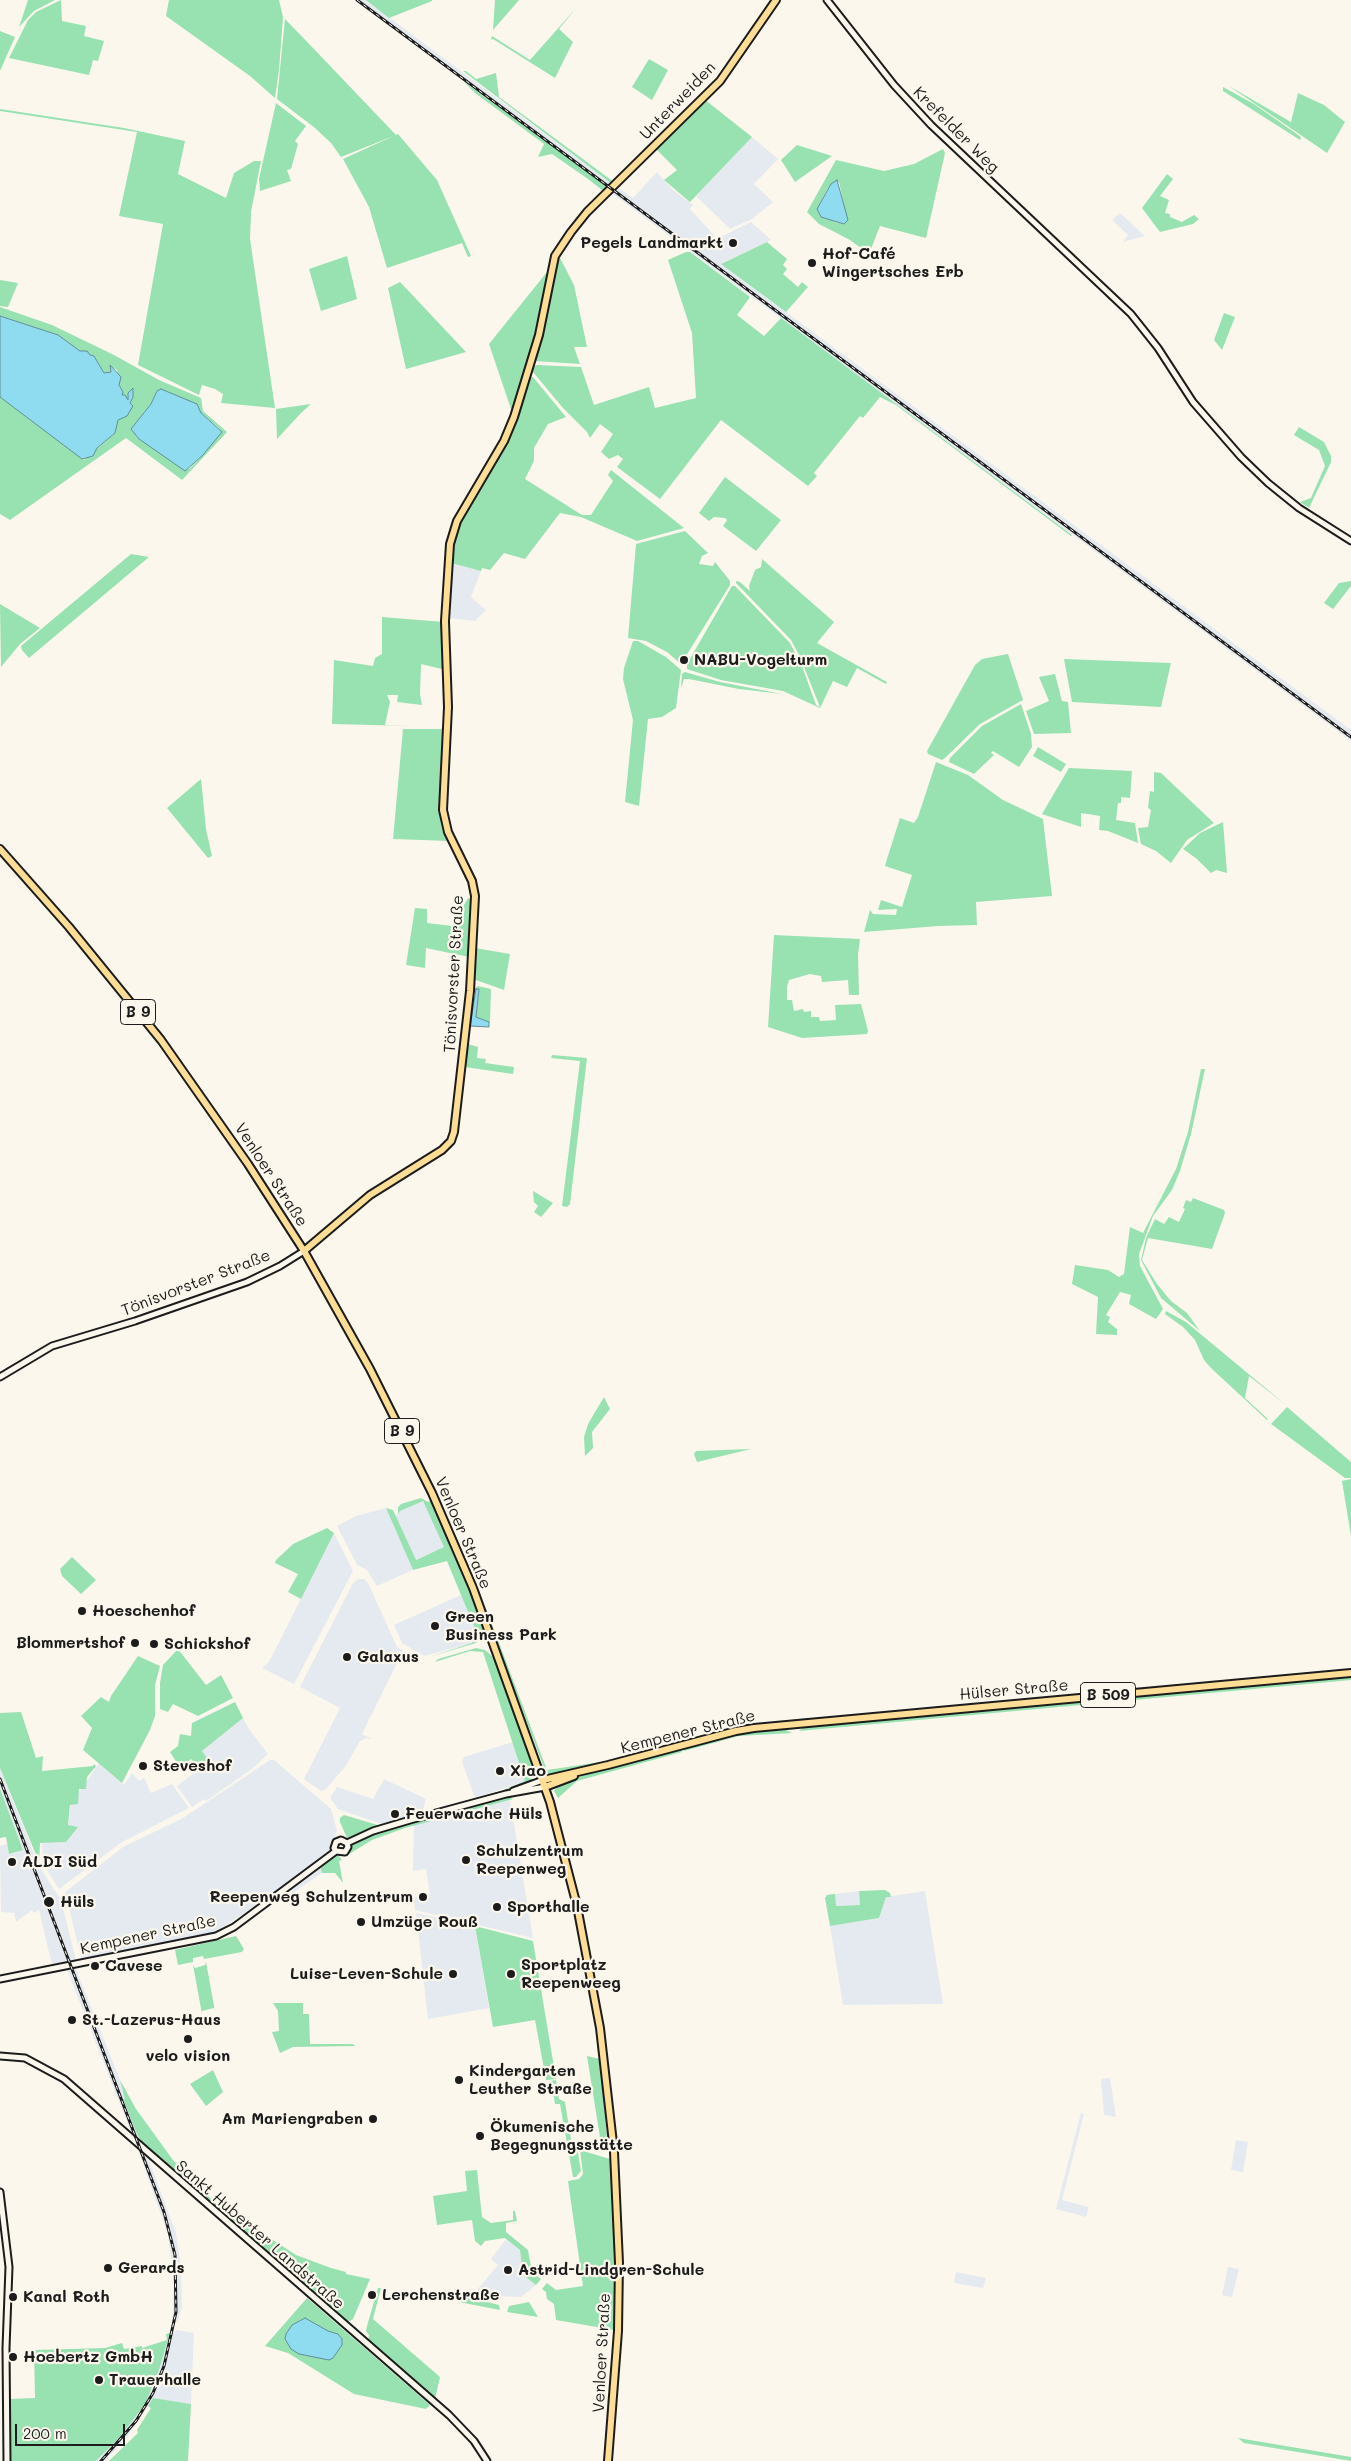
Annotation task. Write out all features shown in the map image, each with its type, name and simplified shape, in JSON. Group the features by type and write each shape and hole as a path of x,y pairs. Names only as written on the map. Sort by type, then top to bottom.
{"main road":[{"name":"Unterweiden","path":"609,190 720,81 776,0"},
{"name":"Tönisvorster Straße","path":"304,1251 370,1195 442,1150 451,1141 454,1132 470,991 474,896 472,881 448,832 443,810 448,707 445,620 451,539 458,521 504,441 514,416 539,335 555,256 575,226 609,190"},
{"name":"Venloer Straße","path":"0,849 70,927 161,1040 248,1164 304,1251 373,1375 436,1502 473,1588 550,1802 574,1896 593,1988 606,2072 614,2152 619,2263 618,2331 608,2461"},
{"name":"Hülser Straße","path":"798,1724 1351,1673"},
{"name":"Kempener Straße","path":"544,1784 586,1770 736,1731 798,1724"},
{"name":"Kempener Straße","path":"544,1784 556,1784 586,1770"},
{"path":"550,1802 556,1784"}],"street":[{"name":"Krefelder Weg","path":"827,1 894,85 931,125 1131,314 1158,348 1193,402 1240,457 1268,484 1299,508 1351,542"},
{"name":"Tönisvorster Straße","path":"0,1377 52,1346 135,1321 247,1282 280,1266 304,1251"},
{"name":"Kempener Straße","path":"347,1843 384,1828 544,1784"},
{"path":"342,1840 347,1843 345,1852 336,1851 334,1848 336,1842 342,1840"},
{"name":"Kempener Straße","path":"0,1979 216,1936 234,1927 336,1851"},
{"name":"Sankt Huberter Landstraße","path":"0,2056 16,2056 35,2063 64,2079 449,2415 474,2441 487,2461"},
{"path":"0,2192 9,2267 6,2348 7,2461"}],"shaded area":[{"path":"354,0 366,0 612,184 608,187"},
{"path":"752,137 778,159 754,184 773,202 752,219 730,229 696,196"},
{"path":"657,172 672,189 693,205 690,209 715,236 698,244 702,246 751,222 771,240 722,263 725,267 1351,730 1351,741 610,192 616,186 633,198"},
{"path":"1120,213 1145,236 1123,242 1128,235 1112,220"},
{"path":"451,563 481,571 471,597 486,610 475,621 447,618"},
{"path":"423,1500 445,1547 415,1560 395,1516 400,1511"},
{"path":"386,1508 413,1570 377,1586 367,1570 357,1565 337,1526 356,1516"},
{"path":"334,1533 353,1571 294,1684 262,1668 269,1662"},
{"path":"358,1579 364,1579 368,1583 397,1647 403,1651 362,1734 372,1739 366,1738 360,1741 345,1767 326,1789 321,1791 304,1779 340,1708 300,1687 353,1583"},
{"path":"461,1595 478,1636 473,1643 424,1656 402,1643 394,1625"},
{"path":"243,1718 268,1754 252,1769 206,1801 204,1799 192,1807 177,1786 208,1762 202,1751"},
{"path":"513,1742 526,1781 475,1798 462,1762 464,1757"},
{"path":"270,1760 274,1760 331,1809 337,1831 330,1852 318,1861 322,1873 293,1893 286,1884 215,1933 84,1959 81,1957 65,1892 123,1847 183,1818"},
{"path":"99,1763 124,1785 132,1773 139,1781 144,1778 151,1793 172,1784 189,1808 122,1842 59,1889 43,1864 42,1843 66,1842 77,1826 68,1826 71,1804"},
{"path":"0,1768 39,1866 61,1900 76,1960 52,1965 39,1910 34,1913 32,1910 16,1922 14,1913 1,1912 0,1846 7,1844 9,1854 23,1850 0,1789"},
{"path":"384,1779 426,1799 422,1813 382,1824 338,1809 330,1798 337,1787 373,1799"},
{"name":"Schulzentrum Reepenweg","path":"510,1800 533,1938 415,1910 414,1897 430,1894 426,1869 413,1871 414,1825"},
{"path":"859,1891 860,1905 836,1906 825,1895"},
{"path":"925,1891 943,2004 843,2005 830,1926 879,1918 886,1897"},
{"name":"Luise-Leven-Schule","path":"416,1913 475,1926 489,2008 428,2019"},
{"path":"76,1969 120,2080 126,2099 124,2099 144,2146 133,2137 67,1970"},
{"path":"1110,2078 1116,2117 1104,2115 1101,2079"},
{"path":"1081,2113 1084,2114 1062,2200 1089,2207 1086,2217 1056,2209"},
{"path":"1236,2140 1248,2142 1243,2172 1231,2170"},
{"path":"137,2147 149,2160 176,2233 181,2269 182,2306 178,2321 172,2326 174,2285 168,2234"},
{"name":"Astrid-Lindgren-Schule","path":"506,2239 520,2250 523,2275 536,2285 521,2297 492,2296 477,2290 498,2265 491,2259"},
{"path":"1228,2267 1239,2269 1232,2297 1222,2295"},
{"path":"956,2272 986,2278 983,2288 954,2283"},
{"path":"178,2330 194,2333 191,2404 153,2398 127,2437 105,2461 96,2461 119,2438 165,2350 170,2333"}],"green space":[{"path":"28,0 55,0 34,11 19,27"},
{"path":"61,0 62,21 86,26 84,36 104,41 98,61 93,60 89,75 9,58 28,20 36,12"},
{"path":"169,0 279,0 283,17 275,98 250,76 166,16"},
{"path":"366,0 432,0 432,1 389,18"},
{"path":"495,0 519,0 493,30"},
{"path":"576,8 559,29 573,42 555,78 493,39 491,40 492,36 530,60"},
{"path":"285,19 396,135 341,157 331,143 315,128 277,99"},
{"path":"0,31 15,37 0,71"},
{"path":"649,59 668,70 652,100 632,87"},
{"path":"463,71 466,71 476,79 496,73 499,97 614,182 612,184"},
{"path":"463,81 608,187 602,194 602,190 552,154 538,157 544,144 475,93"},
{"path":"1229,86 1291,122 1298,93 1324,105 1345,122 1327,153"},
{"path":"1223,87 1254,104 1301,137 1300,140 1223,91"},
{"path":"704,99 752,137 690,202 664,180 677,170 656,149 638,165"},
{"path":"276,103 306,126 295,141 298,144 291,169 287,170 291,181 260,191 259,179"},
{"path":"0,109 124,128 185,141 178,174 226,198 234,173 254,161 261,161 251,212 250,239 275,408 221,403 223,394 215,389 202,385 199,395 138,365 163,224 119,216 137,132 0,111"},
{"path":"398,134 437,180 471,256 468,257 462,243 387,268 369,207 343,159"},
{"path":"797,145 832,156 795,182 781,160"},
{"path":"943,149 945,153 926,238 880,226 869,254 850,240 819,224 807,212 836,160 884,171 914,164","holes":["839,182 846,214 844,224 835,222 819,205 828,188"]},
{"path":"1167,174 1173,179 1160,196 1169,200 1165,213 1182,222 1194,215 1199,219 1193,224 1160,232 1142,208"},
{"path":"767,242 787,259 783,265 787,269 783,274 798,287 802,282 808,287 786,312 721,264"},
{"path":"690,252 750,297 737,315 764,336 781,318 1072,535 896,405 880,397 863,418 860,416 814,473 817,476 808,486 721,420 660,499 617,467 623,459 618,455 609,459 601,452 613,434 600,424 590,438 587,432 563,408 533,372 532,367 537,365 581,367 594,405 649,387 655,408 696,398 692,333 668,260"},
{"path":"347,256 357,299 321,311 309,269"},
{"path":"559,256 574,285 587,347 574,347 580,364 534,361"},
{"path":"551,267 538,332 510,425 456,521 454,518 497,446 512,412 489,344"},
{"path":"0,280 18,283 8,307 0,306"},
{"path":"400,282 466,352 406,369 388,288"},
{"path":"0,307 52,325 114,355 159,380 201,398 203,411 227,432 182,480 126,438 10,520 0,514 0,397 84,460 115,433 118,420 133,397 130,397 128,400 121,395 123,392 119,385 117,370 111,367 110,372 104,373 94,356 80,351 58,335 0,316","holes":["157,391 201,413 220,429 202,456 189,469 139,439 131,429 151,404"]},
{"path":"1224,313 1235,317 1222,350 1214,340"},
{"path":"530,377 533,377 566,417 548,424 534,448 534,461 525,479 582,515 591,515 613,481 608,475 611,470 684,528 637,541 581,517 560,513 525,559 504,553 490,570 482,568 481,571 451,563 452,543 457,525 487,474"},
{"path":"311,404 301,413 277,439 276,409"},
{"path":"1299,427 1324,442 1331,456 1331,462 1309,508 1300,502 1311,498 1325,466 1319,450 1294,435"},
{"path":"725,477 781,520 756,551 723,526 727,520 725,518 714,517 709,521 699,513"},
{"path":"685,531 708,553 702,556 699,564 713,566 715,562 730,581 730,585 681,664 667,652 646,641 628,638 636,544"},
{"path":"131,554 149,557 29,658 21,646"},
{"path":"762,559 834,622 817,643 887,682 886,684 857,668 847,687 833,681 820,708 783,691 721,680 687,669 687,664 732,586 735,586 790,643 802,666 816,705 820,707 800,657 791,640 736,583 736,581 740,582 750,591 749,586 755,570 761,567"},
{"path":"1351,581 1351,586 1333,609 1324,603 1339,583"},
{"path":"0,604 40,628 20,644 1,667"},
{"path":"382,617 444,622 446,670 421,664 420,694 422,705 397,702 398,695 387,695 390,702 385,725 412,726 332,724 334,660 373,666 375,658 382,654"},
{"path":"633,641 638,641 666,657 681,670 676,708 662,717 648,719 639,806 625,802 633,720 623,679 624,668"},
{"path":"1008,654 1023,700 980,724 942,760 928,754 927,751 975,665 982,659"},
{"path":"1064,659 1171,663 1161,707 1072,702"},
{"path":"685,672 720,682 782,694 739,689 689,679 684,679 681,688 682,674"},
{"path":"1055,674 1062,701 1068,702 1071,733 1034,734 1026,711 1049,701 1039,677"},
{"path":"1021,704 1031,734 1032,747 1019,767 993,751 991,753 994,755 974,774 949,762 950,758 982,726"},
{"path":"403,729 445,729 440,805 443,823 450,841 393,839"},
{"path":"1038,747 1066,764 1061,772 1033,756"},
{"path":"936,762 968,775 1003,800 1043,819 1052,896 976,902 977,925 864,932 870,910 873,914 896,915 897,909 878,910 881,900 902,907 912,875 885,866 900,818 914,823 918,817"},
{"path":"1069,768 1132,771 1130,798 1121,797 1121,803 1118,803 1116,820 1135,823 1138,843 1108,831 1099,830 1100,816 1081,813 1081,827 1042,814"},
{"path":"1154,772 1161,773 1214,823 1187,840 1171,863 1156,851 1141,844 1138,828 1148,827 1151,810 1148,808 1150,791 1154,792"},
{"path":"201,779 206,829 212,856 208,858 167,808"},
{"path":"1223,822 1227,873 1216,870 1211,873 1197,859 1183,849 1200,833"},
{"path":"468,898 472,900 469,957 426,948 425,968 406,965 415,908 427,909 427,923 452,926"},
{"path":"774,935 860,939 858,954 859,995 849,995 848,980 822,982 821,976 810,974 789,980 787,1000 792,1000 794,1011 803,1009 804,1012 811,1011 811,1017 819,1017 820,1021 836,1020 835,1005 861,1004 868,1031 867,1034 802,1038 768,1027"},
{"path":"475,948 510,954 504,990 473,979"},
{"path":"478,986 491,989 490,1023 476,1017 479,989 474,993 474,989"},
{"path":"468,1044 478,1047 477,1058 486,1059 485,1063 514,1067 513,1074 465,1067"},
{"path":"552,1055 587,1058 570,1204 567,1207 562,1206 580,1061 551,1058"},
{"path":"1201,1069 1205,1069 1191,1134 1180,1171 1172,1190 1153,1216 1139,1254 1140,1266 1163,1309 1156,1319 1129,1304 1131,1295 1120,1292 1106,1315 1110,1317 1108,1322 1117,1329 1117,1335 1096,1334 1098,1297 1072,1284 1075,1265 1108,1270 1119,1277 1124,1274 1130,1227 1143,1233 1176,1169 1188,1132"},
{"path":"533,1191 553,1203 541,1217 534,1212 538,1206 534,1202"},
{"path":"1193,1198 1224,1210 1225,1213 1212,1249 1148,1238 1142,1260 1157,1284 1171,1301 1187,1313 1200,1331 1161,1298 1141,1260 1146,1238 1155,1219 1164,1224 1169,1217 1179,1222 1185,1209 1183,1208 1186,1200 1191,1202"},
{"path":"1166,1311 1186,1322 1286,1405 1249,1376 1245,1398 1267,1420 1211,1368 1204,1360 1195,1340 1183,1327 1165,1314"},
{"path":"604,1397 610,1409 592,1432 593,1448 585,1456 584,1437 588,1424"},
{"path":"1287,1407 1351,1462 1351,1478 1345,1478 1271,1424"},
{"path":"751,1449 697,1462 694,1454 696,1451"},
{"path":"1351,1479 1351,1536 1342,1481"},
{"path":"436,1495 487,1611 547,1770 614,1760 744,1725 791,1720 608,1764 602,1763 552,1775 546,1773 485,1611"},
{"path":"421,1498 428,1502 432,1499 472,1591 475,1608 483,1629 481,1638 476,1643 429,1657 472,1643 478,1636 447,1561 413,1570 386,1508 393,1510 416,1560 444,1547 423,1501 400,1511 398,1514 398,1507 401,1504"},
{"path":"327,1528 334,1533 301,1599 288,1592 298,1574 275,1563 276,1560 293,1544"},
{"path":"72,1557 96,1580 81,1594 62,1576 60,1569"},
{"path":"476,1648 485,1650 493,1657 497,1666 533,1767 531,1780 494,1795 385,1825 382,1824 501,1791 525,1781 483,1652 470,1651 435,1662 438,1659"},
{"path":"178,1649 206,1685 221,1675 233,1698 198,1716 173,1704 168,1712 160,1709 160,1683 163,1665"},
{"path":"138,1656 160,1666 155,1685 155,1716 150,1730 122,1783 83,1750 92,1728 81,1716 101,1697 109,1702 111,1696"},
{"path":"1351,1669 799,1721 797,1719 830,1717"},
{"path":"1351,1675 1351,1680 799,1731 805,1726"},
{"path":"235,1702 243,1718 202,1751 209,1761 199,1769 191,1759 180,1768 170,1752 178,1746 180,1734 191,1736 192,1723"},
{"path":"21,1712 36,1758 43,1756 42,1771 93,1766 94,1764 96,1766 87,1777 86,1789 79,1789 78,1804 70,1805 68,1825 78,1827 66,1842 40,1843 39,1862 0,1768 0,1713"},
{"path":"763,1729 786,1730 792,1733 739,1736 684,1751 683,1746 722,1735"},
{"path":"680,1747 682,1752 577,1781 558,1798 554,1791 561,1783"},
{"path":"0,1789 23,1850 9,1854 6,1837 0,1838"},
{"path":"508,1796 513,1799 405,1828 372,1840 346,1856 353,1842 378,1831"},
{"path":"344,1815 381,1826 347,1838 340,1822 340,1818"},
{"path":"334,1856 339,1856 342,1860 339,1861 343,1883 335,1873 322,1873 320,1866"},
{"path":"885,1890 890,1893 891,1897 886,1897 879,1918 830,1926 825,1898 827,1895 835,1894 836,1906 860,1905 859,1891"},
{"name":"Sportplatz Reepenweeg","path":"475,1926 533,1941 556,2079 546,2080 535,2020 493,2027"},
{"path":"236,1936 244,1949 242,1952 204,1959 203,1956 193,1958 193,1962 178,1965 175,1950"},
{"path":"206,1962 215,2011 214,2008 202,2011 202,2014 193,1965 195,1968 205,1965"},
{"path":"273,2003 303,2003 303,2014 309,2014 310,2044 353,2044 355,2046 293,2047 280,2053 272,2032 279,2031 278,2011"},
{"path":"587,2056 600,2059 608,2150 602,2150"},
{"path":"213,2070 223,2092 206,2106 190,2084"},
{"path":"120,2080 136,2109 173,2160 215,2203 256,2234 251,2239 144,2146 123,2099 125,2099"},
{"path":"556,2080 559,2099 565,2102 572,2146 577,2147 581,2171 576,2177 573,2177 560,2104 555,2104 551,2081"},
{"path":"580,2150 610,2159 614,2236 614,2330 556,2320 554,2304 547,2299 546,2292 542,2289 547,2283 556,2290 583,2286 568,2181 579,2179 583,2174"},
{"path":"477,2170 482,2217 491,2223 513,2220 513,2211 515,2211 517,2221 506,2223 506,2232 528,2250 532,2272 541,2279 536,2285 523,2275 520,2250 505,2238 485,2241 481,2246 475,2241 472,2220 437,2225 433,2196 467,2191 465,2171"},
{"path":"261,2232 296,2255 346,2272 346,2274 370,2279 353,2319 350,2321 344,2320 253,2241"},
{"path":"378,2288 381,2288 373,2319 440,2377 435,2399 368,2341 369,2335 366,2331"},
{"path":"467,2292 479,2300 499,2305 500,2310 459,2302"},
{"path":"307,2298 430,2405 426,2409 354,2394 288,2353 265,2346"},
{"path":"529,2302 538,2317 507,2312 509,2306"},
{"path":"170,2333 159,2370 145,2404 119,2438 96,2461 10,2461 10,2399 35,2398 34,2350 105,2348 122,2343 124,2349 142,2346 142,2348 167,2340 166,2334"},
{"path":"153,2398 191,2404 188,2461 109,2461 138,2433 137,2430 151,2408 148,2406"},
{"path":"1238,2438 1351,2457 1351,2461 1244,2443"}],"water":[{"path":"837,180 848,220 844,224 821,217 817,209 831,184"},
{"path":"0,316 58,335 80,351 87,351 90,355 94,356 104,373 111,372 110,365 121,377 119,385 123,392 122,395 125,395 128,400 128,393 133,388 133,397 130,403 133,406 127,416 118,420 115,433 97,448 93,456 82,459 0,397"},
{"path":"161,389 197,404 201,413 222,432 202,456 185,471 139,439 131,429 151,404 157,391"},
{"path":"476,989 479,989 476,1017 489,1022 489,1027 470,1026"},
{"path":"305,2318 328,2331 338,2334 342,2339 342,2345 333,2358 329,2360 299,2354 291,2349 285,2339 286,2334 292,2325"}],"railway":[{"path":"357,0 1351,737"},
{"path":"0,1779 164,2212 175,2255 176,2312 164,2366 153,2393 136,2421 101,2461"}],"place":[{"name":"Pegels Landmarkt","path":"733,243"},
{"name":"Hof-Café Wingertsches Erb","path":"812,263"},
{"name":"NABU-Vogelturm","path":"684,660"},
{"name":"Hoeschenhof","path":"82,1611"},
{"name":"Green Business Park","path":"435,1626"},
{"name":"Blommertshof","path":"135,1643"},
{"name":"Schickshof","path":"154,1644"},
{"name":"Galaxus","path":"347,1657"},
{"name":"Steveshof","path":"143,1766"},
{"name":"Xiao","path":"500,1771"},
{"name":"Feuerwache Hüls","path":"395,1814"},
{"name":"Schulzentrum Reepenweg","path":"466,1860"},
{"name":"ALDI Süd","path":"12,1862"},
{"name":"Reepenweg Schulzentrum","path":"423,1897"},
{"name":"Hüls","path":"49,1902"},
{"name":"Sporthalle","path":"497,1907"},
{"name":"Umzüge Rouß","path":"361,1922"},
{"name":"Cavese","path":"95,1966"},
{"name":"Luise-Leven-Schule","path":"453,1974"},
{"name":"Sportplatz Reepenweeg","path":"511,1974"},
{"name":"St.-Lazerus-Haus","path":"72,2020"},
{"name":"velo vision","path":"188,2039"},
{"name":"Kindergarten Leuther Straße","path":"459,2080"},
{"name":"Am Mariengraben","path":"373,2119"},
{"name":"Ökumenische Begegnungsstätte","path":"480,2136"},
{"name":"Gerards","path":"108,2268"},
{"name":"Astrid-Lindgren-Schule","path":"508,2270"},
{"name":"Lerchenstraße","path":"372,2295"},
{"name":"Kanal Roth","path":"13,2297"},
{"name":"Hoebertz GmbH","path":"13,2357"},
{"name":"Trauerhalle","path":"99,2380"}]}
